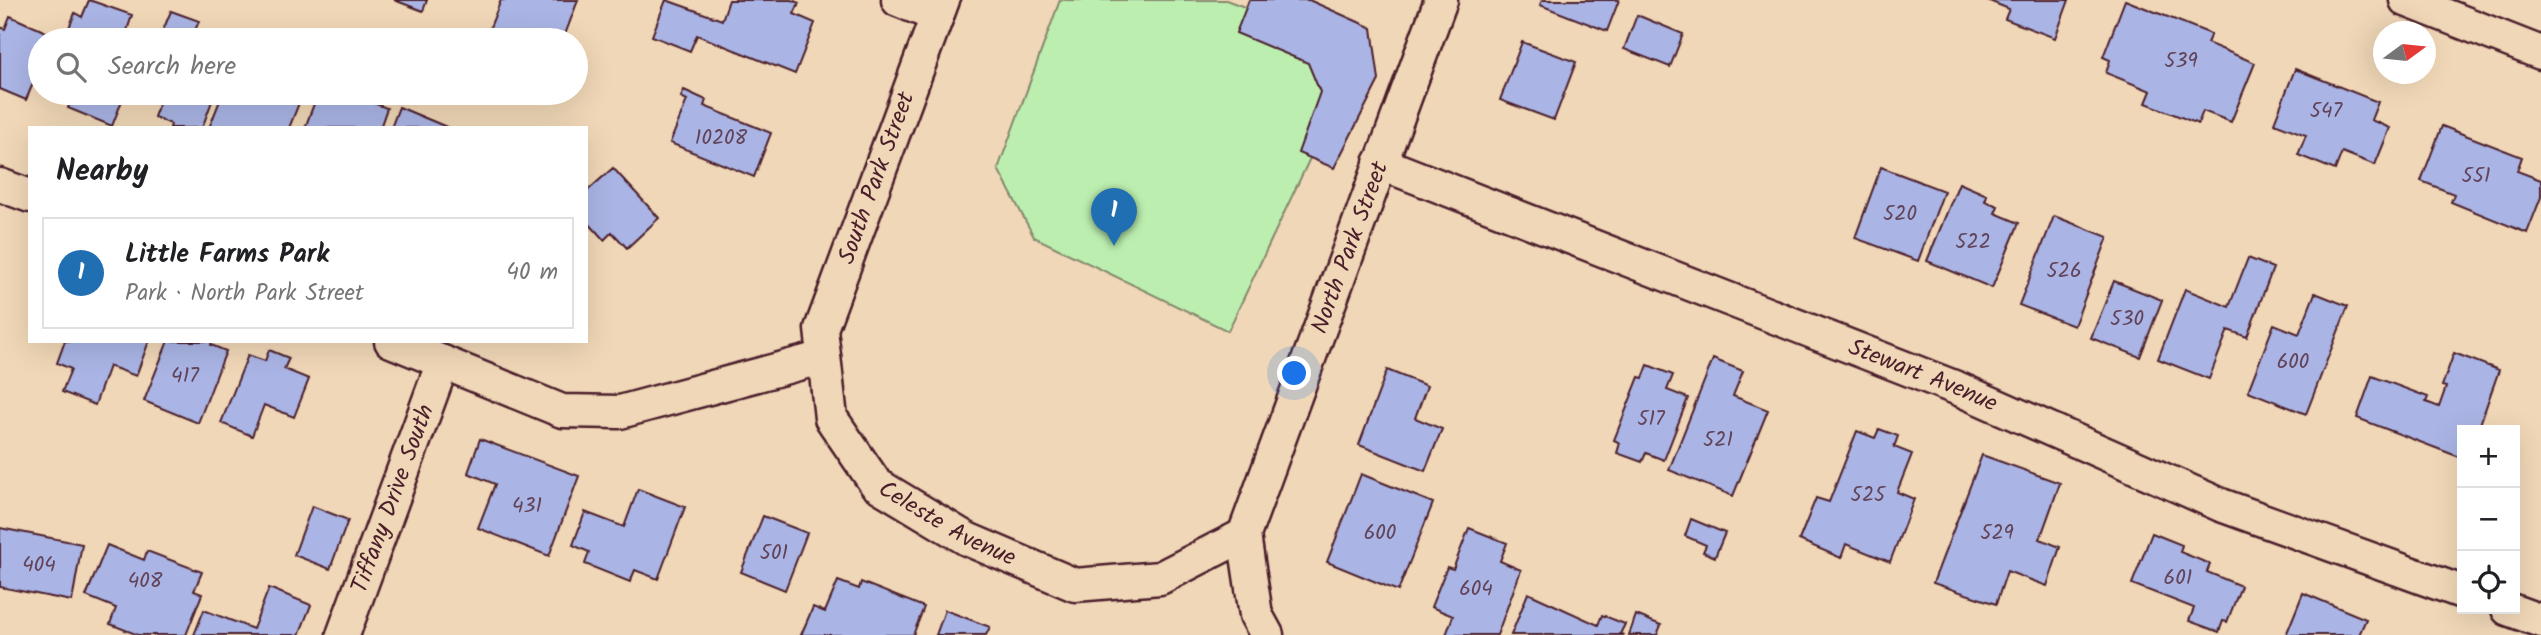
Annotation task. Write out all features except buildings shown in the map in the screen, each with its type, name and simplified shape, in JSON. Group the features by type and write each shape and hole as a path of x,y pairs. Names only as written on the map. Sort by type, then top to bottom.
{"street":[{"path":"898,0 940,8"},
{"name":"North Park Street","path":"1244,535 1441,0"},
{"path":"2406,0 2541,53"},
{"name":"South Park Street","path":"824,357 821,329 940,8"},
{"name":"Stewart Avenue","path":"1380,163 1959,389 2221,505 2457,590"},
{"path":"0,184 28,195"},
{"path":"396,343 562,411 620,412 824,357"},
{"name":"Celeste Avenue","path":"824,357 831,418 876,484 967,539 1075,585 1160,578 1244,535"},
{"name":"Tiffany Drive South","path":"343,635 443,362"},
{"path":"1244,535 1256,615 1267,635"},
{"path":"2520,613 2541,621"}],"green space":[{"path":"1060,0 1226,0 1339,42 1349,76 1228,331 1034,237 998,169"}],"place":[{"name":"Little Farms Park","path":"1114,246"}]}
